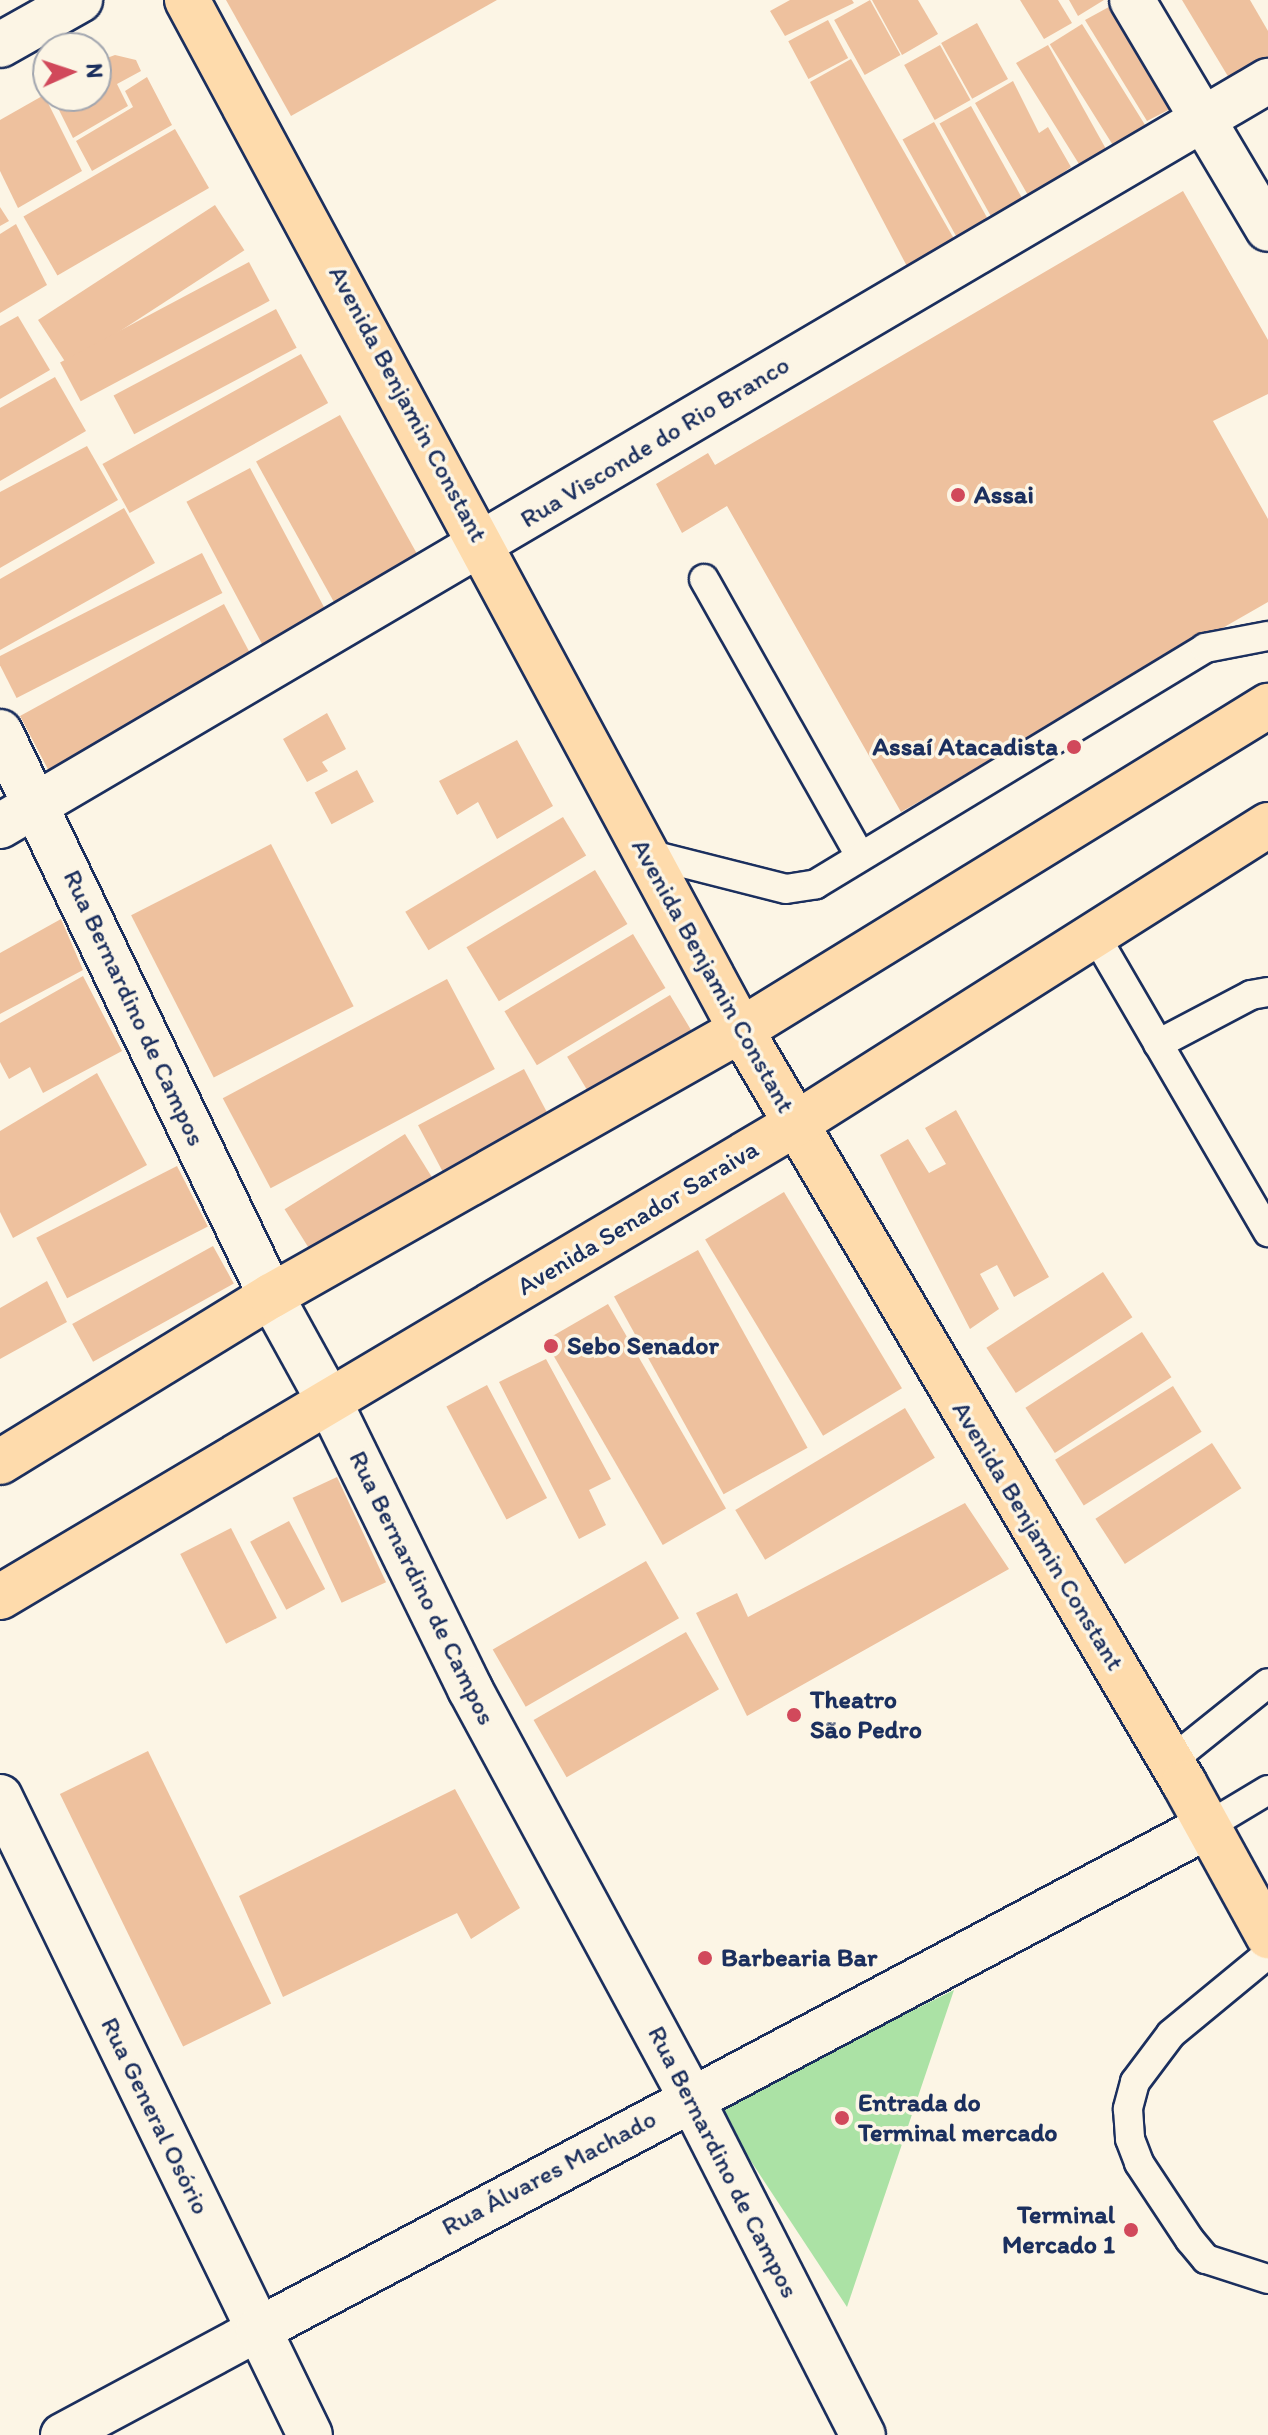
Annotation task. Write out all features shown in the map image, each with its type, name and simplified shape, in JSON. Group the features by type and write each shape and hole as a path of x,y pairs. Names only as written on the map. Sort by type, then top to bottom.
{"main road":[{"name":"Avenida Benjamin Constant","path":"187,0 484,544 644,853 794,1125 1171,1761 1268,1936"},
{"path":"0,1462 271,1296 741,1030 1268,706"},
{"name":"Avenida Senador Saraiva","path":"0,1597 794,1125 1268,825"}],"street":[{"path":"0,45 80,0"},
{"path":"1132,0 1268,229"},
{"name":"Rua Visconde do Rio Branco","path":"0,826 1268,81"},
{"name":"Rua Bernardino de Campos","path":"0,732 38,804 271,1296 329,1401 470,1689 690,2096 863,2435"},
{"name":"Rua General Osório","path":"0,1797 310,2435"},
{"name":"Rua Álvares Machado","path":"62,2435 690,2096 1208,1826"}],"lane":[{"path":"704,579 860,856"},
{"path":"644,853 799,890 1205,648 1268,636"},
{"path":"1095,935 1268,1232"},
{"path":"1158,1044 1251,995 1268,992"},
{"path":"1171,1761 1268,1683"},
{"path":"1208,1826 1268,1790"},
{"path":"1268,1954 1171,2034 1135,2082 1128,2109 1130,2139 1139,2163 1190,2240 1206,2259 1268,2279"}],"green space":[{"path":"954,1990 847,2307 716,2108"}],"building":[{"path":"226,0 497,0 291,116"},
{"path":"790,0 852,0 854,3 785,36 770,11"},
{"path":"870,0 901,55 865,75 834,20"},
{"path":"872,0 918,0 938,34 902,55"},
{"path":"1020,0 1058,0 1072,23 1044,39"},
{"path":"1069,0 1104,0 1078,16"},
{"path":"1182,0 1250,0 1268,31 1268,62 1232,83"},
{"path":"1118,2 1176,106 1147,121 1085,20"},
{"path":"828,20 848,58 808,79 788,41"},
{"path":"977,23 1008,79 972,99 941,43"},
{"path":"1082,24 1145,125 1113,145 1050,44"},
{"path":"940,45 971,100 935,120 904,65"},
{"path":"1048,45 1106,149 1079,164 1016,63"},
{"path":"112,56 136,60 141,71 117,84 128,106 73,138 60,112 112,112"},
{"path":"851,59 957,244 910,272 810,82"},
{"path":"147,77 172,125 92,171 76,141 133,107 125,91"},
{"path":"1013,81 1039,133 1048,127 1071,167 1029,197 975,103"},
{"path":"32,102 32,112 52,112 82,171 18,208 0,171 0,120"},
{"path":"971,106 1023,200 992,218 940,123"},
{"path":"934,122 990,223 958,240 903,139"},
{"path":"175,129 209,188 57,275 23,216"},
{"name":"Assai","path":"1183,191 1268,340 1268,394 1213,421 1268,519 1268,602 901,812 727,506 682,533 656,484 708,453 715,465"},
{"path":"215,205 244,250 67,365 38,320"},
{"path":"0,207 9,221 0,226"},
{"path":"16,224 47,285 0,313 0,234"},
{"path":"249,262 270,301 81,401 60,362"},
{"path":"276,309 297,348 134,434 114,395"},
{"path":"18,316 50,370 0,399 0,326"},
{"path":"301,354 328,403 130,513 102,464"},
{"path":"55,377 86,431 0,481 0,408"},
{"path":"340,415 418,556 334,602 256,462"},
{"path":"87,446 118,500 0,568 0,492"},
{"path":"250,468 328,615 264,648 186,502"},
{"path":"124,508 155,563 0,650 0,579"},
{"path":"202,553 222,593 17,698 0,665 0,656"},
{"path":"224,604 251,655 51,775 20,716"},
{"path":"327,713 346,749 322,762 328,771 307,782 283,739"},
{"path":"517,740 553,806 497,839 478,802 457,815 439,781"},
{"path":"357,770 374,802 332,824 315,793"},
{"path":"563,817 586,856 428,950 405,912"},
{"path":"271,844 354,1006 214,1077 131,915"},
{"path":"595,870 627,924 499,1001 466,947"},
{"path":"61,919 83,970 0,1014 0,953"},
{"path":"633,934 665,988 537,1065 504,1011"},
{"path":"83,976 122,1051 43,1093 30,1067 9,1079 0,1062 0,1023"},
{"path":"447,979 495,1069 271,1188 223,1098"},
{"path":"670,995 700,1045 597,1107 567,1057"},
{"path":"524,1069 551,1120 445,1177 418,1125"},
{"path":"97,1073 147,1165 13,1238 0,1212 0,1131"},
{"path":"956,1110 1049,1277 1014,1297 997,1265 980,1274 999,1309 970,1329 880,1155 908,1139 929,1173 946,1164 925,1128"},
{"path":"405,1134 436,1183 315,1258 285,1209"},
{"path":"177,1166 208,1227 67,1298 36,1238"},
{"path":"784,1192 902,1388 823,1436 705,1239"},
{"path":"213,1246 234,1284 93,1362 72,1324"},
{"path":"698,1250 808,1448 724,1494 614,1297"},
{"path":"1103,1272 1132,1317 1016,1393 986,1348"},
{"path":"47,1281 67,1322 0,1359 0,1308"},
{"path":"608,1304 726,1508 663,1545 545,1340"},
{"path":"1142,1332 1171,1377 1055,1453 1025,1408"},
{"path":"546,1359 611,1479 589,1490 606,1525 579,1539 499,1382"},
{"path":"487,1385 547,1498 506,1520 446,1407"},
{"path":"1173,1386 1202,1432 1084,1505 1055,1460"},
{"path":"905,1408 935,1458 765,1560 735,1510"},
{"path":"1212,1443 1241,1488 1125,1564 1095,1519"},
{"path":"337,1477 386,1582 342,1603 293,1498"},
{"path":"965,1503 1009,1569 747,1716 696,1613 737,1593 748,1617"},
{"path":"289,1521 325,1589 286,1610 250,1542"},
{"path":"231,1528 277,1618 226,1644 180,1554"},
{"path":"646,1561 679,1618 526,1707 493,1650"},
{"path":"686,1632 719,1689 567,1777 534,1720"},
{"path":"148,1751 271,2004 183,2047 60,1794"},
{"path":"455,1789 520,1908 471,1939 457,1913 283,1997 239,1896"}],"place":[{"name":"Assai","path":"958,495"},
{"name":"Assaí Atacadista","path":"1074,747"},
{"name":"Sebo Senador","path":"551,1346"},
{"name":"Theatro São Pedro","path":"794,1715"},
{"name":"Barbearia Bar","path":"705,1958"},
{"name":"Entrada do Terminal mercado","path":"842,2118"},
{"name":"Terminal Mercado 1","path":"1131,2230"}]}
